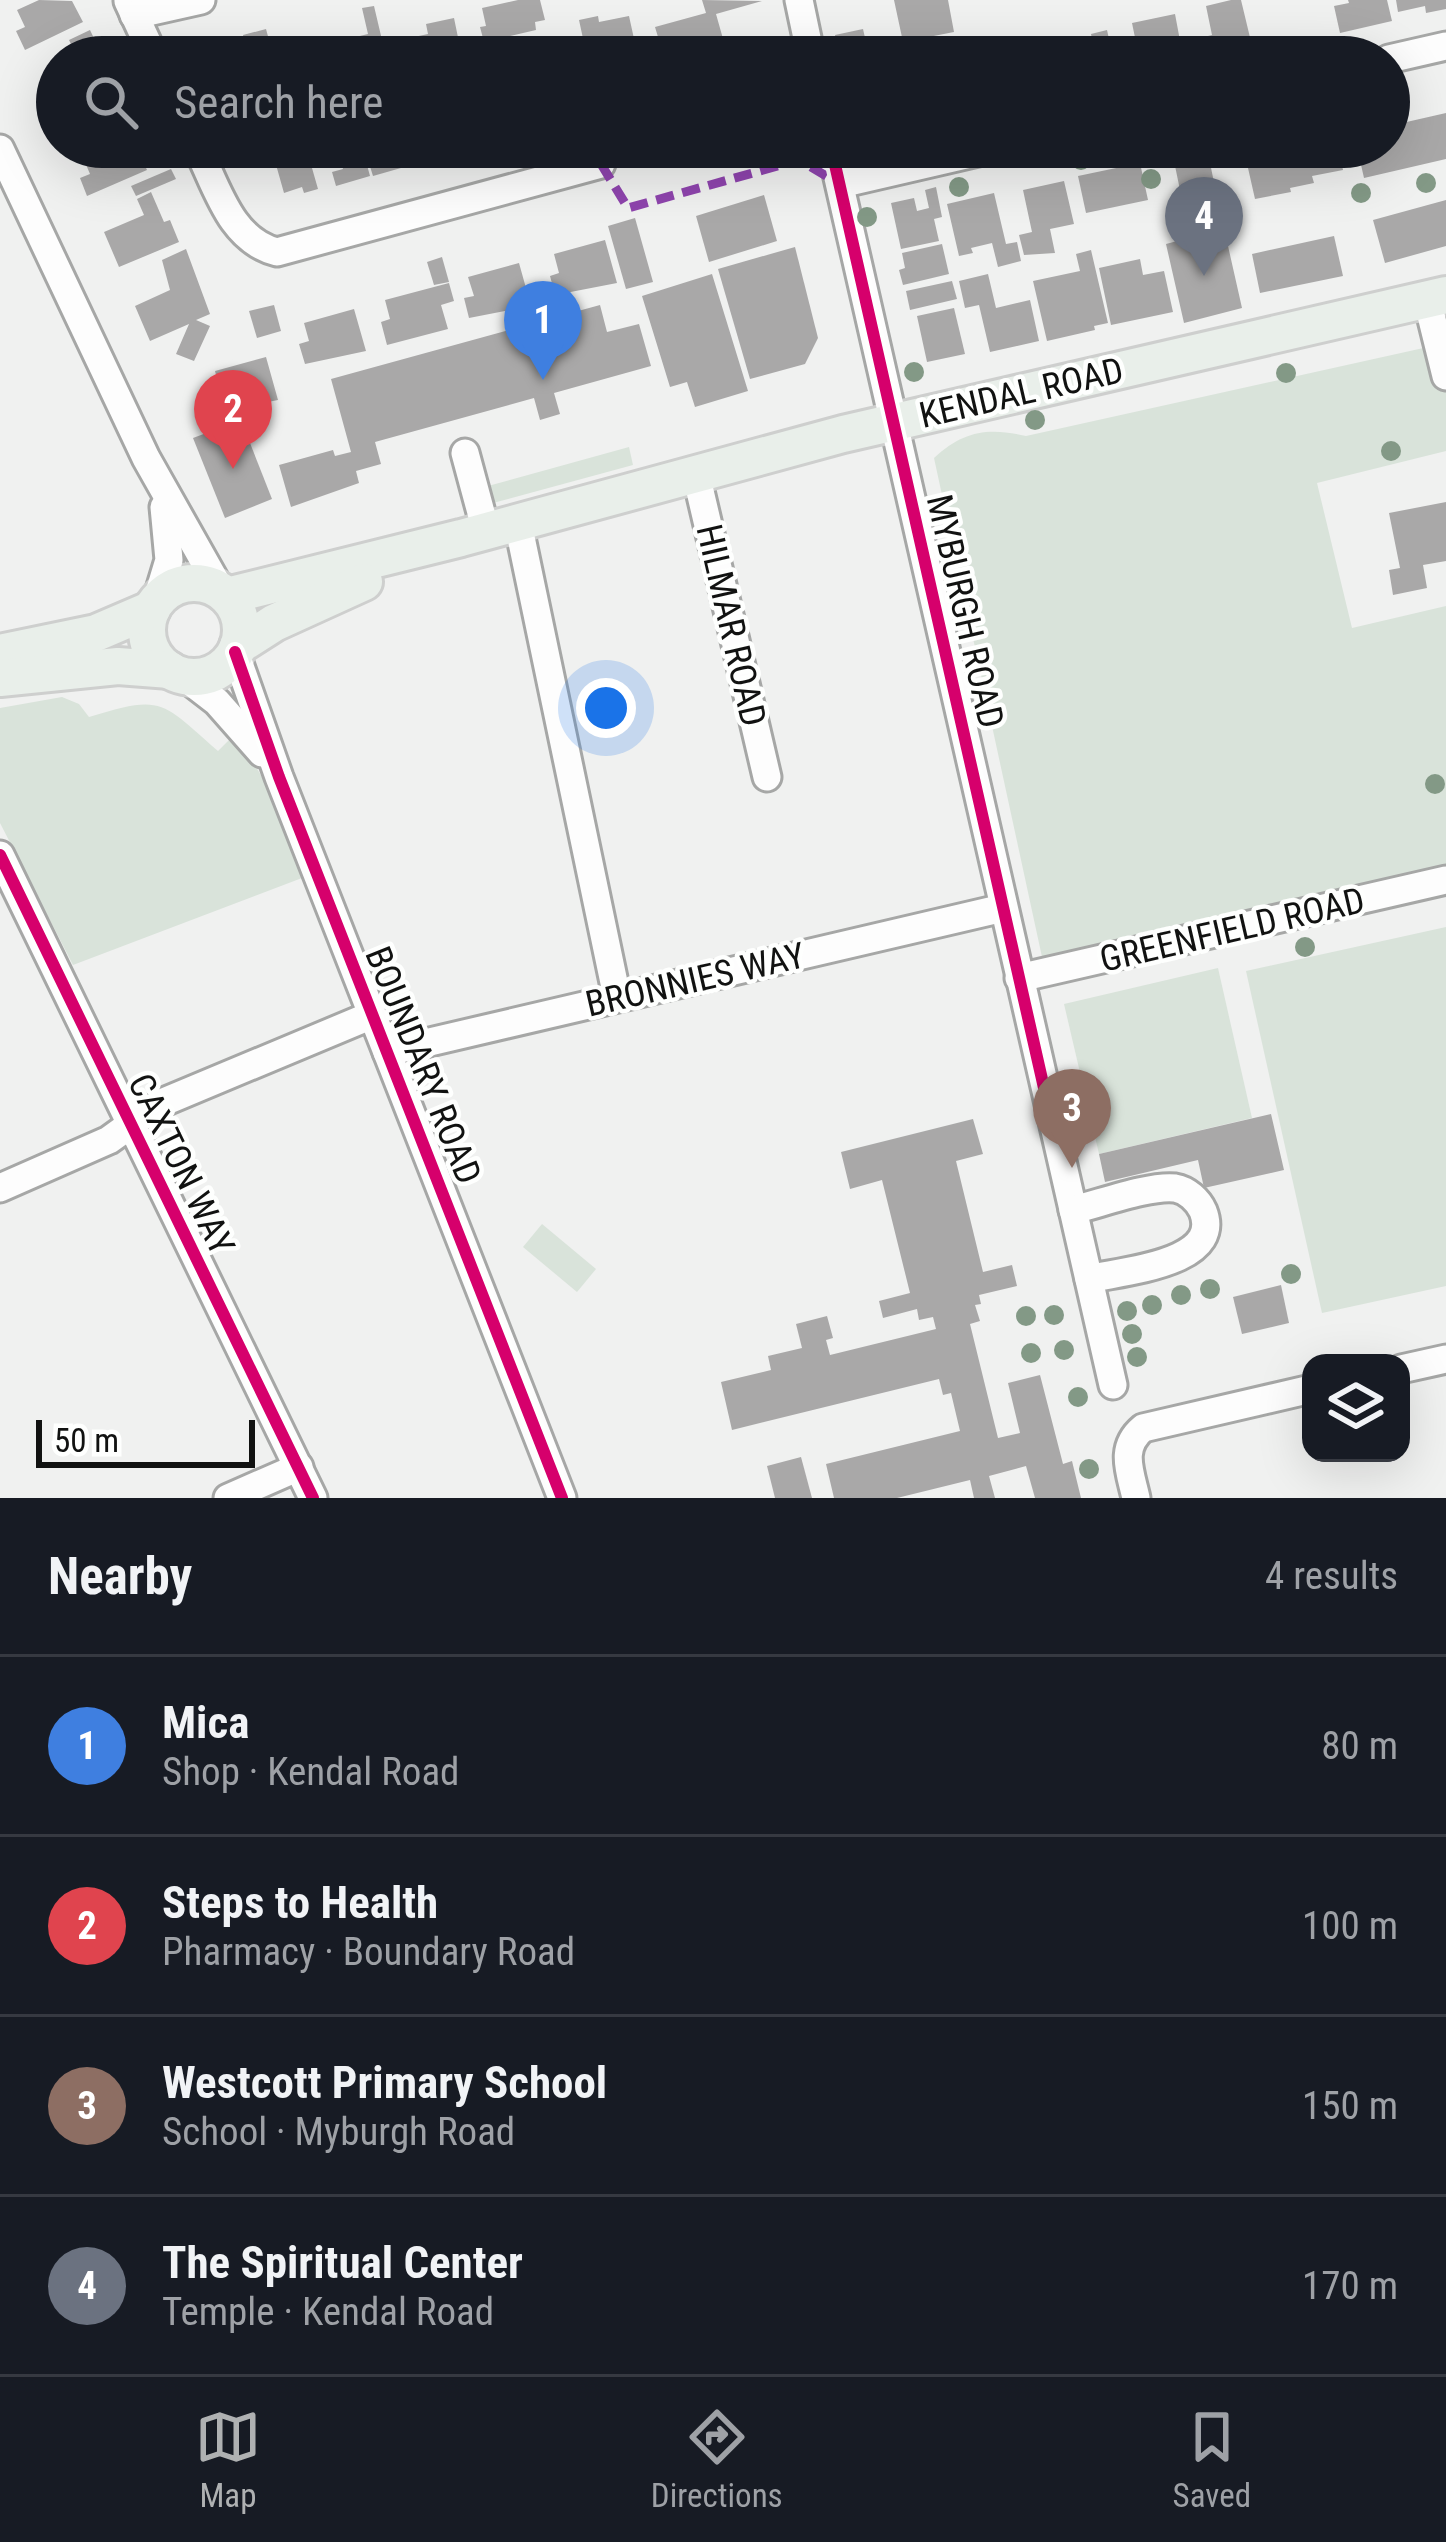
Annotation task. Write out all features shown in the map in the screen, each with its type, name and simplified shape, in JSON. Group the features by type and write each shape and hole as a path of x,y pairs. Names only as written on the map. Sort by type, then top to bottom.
{"main road":[{"name":"KENDAL ROAD","path":"224,594 488,531 892,422 1436,297"},
{"name":"KENDAL ROAD","path":"237,649 288,616 488,531"},
{"path":"0,652 96,633 154,606 181,585 202,584 224,594 241,623 237,649 210,674 118,665 0,679"},
{"path":"154,606 148,638 156,656 176,672"}],"street":[{"path":"144,36 131,8 201,0"},
{"path":"799,0 807,36"},
{"path":"1410,54 1446,46"},
{"path":"0,149 158,481 224,594"},
{"path":"207,168 235,225 248,240 278,252 586,168"},
{"name":"MYBURGH ROAD","path":"836,168 1113,1385"},
{"path":"840,184 909,168"},
{"path":"1436,297 1446,376"},
{"path":"465,453 616,997"},
{"name":"HILMAR ROAD","path":"696,474 767,777"},
{"path":"154,606 170,544 158,481"},
{"name":"BOUNDARY ROAD","path":"237,649 279,777 562,1498"},
{"name":"BOUNDARY ROAD","path":"176,672 239,724 279,777"},
{"name":"CAXTON WAY","path":"0,854 313,1498"},
{"name":"GREENFIELD ROAD","path":"1019,978 1446,880"},
{"name":"BRONNIES WAY","path":"388,1052 1003,908"},
{"path":"0,1188 109,1140 159,1104 372,1015"},
{"path":"1072,1210 1172,1187 1195,1199 1206,1221 1204,1235 1187,1256 1088,1279"},
{"path":"1410,1367 1446,1359"},
{"path":"1136,1498 1127,1453 1131,1438 1143,1428 1302,1391"},
{"path":"228,1498 298,1467"}],"shaded area":[{"path":"1446,343 1446,451 1317,483 1352,628 1446,606 1446,866 1042,957 934,458 955,442 977,434 1026,436"},
{"path":"629,447 633,465 493,503 488,486"},
{"path":"62,697 79,704 89,717 132,706 160,707 218,751 233,736 266,785 302,878 73,965 0,823 0,708"},
{"path":"1446,927 1446,1286 1322,1313 1246,971"},
{"path":"1218,968 1252,1118 1099,1154 1064,1004"},
{"path":"542,1224 596,1269 577,1292 523,1247"}],"building":[{"path":"39,0 72,1 83,22 54,36 36,36 36,45 25,50 16,31 25,27 17,10"},
{"path":"540,0 545,20 535,22 536,30 482,36 480,27 486,26 482,8"},
{"path":"702,0 762,1 716,14 722,36 658,36 655,27 706,13"},
{"path":"894,0 948,0 954,32 902,36"},
{"path":"1241,0 1250,36 1208,36 1212,35 1206,6"},
{"path":"1348,0 1387,0 1392,21 1340,33 1334,6"},
{"path":"1396,0 1446,0 1446,9 1426,13 1425,6 1398,12"},
{"path":"374,6 381,36 360,36 368,34 362,8"},
{"path":"1175,14 1179,36 1135,36 1132,23"},
{"path":"629,16 633,36 582,36 579,20"},
{"path":"454,18 458,36 419,36 428,34 426,24"},
{"path":"266,29 268,36 243,36"},
{"path":"863,29 865,36 835,36"},
{"path":"1446,113 1446,159 1410,167 1410,121"},
{"path":"87,168 147,170 87,196 80,178 90,174"},
{"path":"277,168 312,168 318,189 304,193 302,187 284,193"},
{"path":"368,168 370,176 336,186 332,172"},
{"path":"371,168 401,168 373,176"},
{"path":"1141,168 1148,200 1086,213 1078,176"},
{"path":"1175,168 1211,168 1221,217 1203,222 1195,187 1180,190"},
{"path":"1248,168 1343,168 1312,176 1314,183 1290,188 1291,192 1255,199"},
{"path":"1362,168 1407,168 1364,178"},
{"path":"171,169 176,179 136,196 131,186"},
{"path":"1064,181 1074,224 1050,229 1055,253 1024,255 1019,235 1032,232 1023,190"},
{"path":"936,187 942,217 934,219 939,241 901,249 891,203 914,198 917,211 929,208 925,190"},
{"path":"151,192 179,242 119,267 104,232 144,215 137,199"},
{"path":"994,193 1006,244 1017,242 1021,261 998,267 992,243 959,256 947,204"},
{"path":"764,195 777,241 709,262 696,216"},
{"path":"1446,200 1446,246 1385,263 1373,220"},
{"path":"635,218 653,282 626,289 608,226"},
{"path":"1207,233 1209,241 1226,237 1242,308 1184,323 1166,244"},
{"path":"1334,236 1343,276 1260,293 1252,254"},
{"path":"605,240 617,283 555,295 550,276 559,273 554,254"},
{"path":"942,244 949,274 903,285 902,253"},
{"path":"795,247 818,338 805,364 750,379 718,269"},
{"path":"186,249 210,314 196,320 210,326 194,361 176,354 189,324 150,341 135,306 170,290 162,260"},
{"path":"1091,250 1108,323 1047,341 1033,281 1080,271 1076,254"},
{"path":"442,257 449,282 434,285 427,262"},
{"path":"1140,259 1143,275 1164,271 1173,312 1111,325 1099,268"},
{"path":"519,263 531,306 469,318 464,298 474,296 468,277"},
{"path":"712,274 748,391 695,407 687,382 670,387 642,296"},
{"path":"988,274 996,308 1030,300 1039,341 990,352 979,305 965,308 959,281"},
{"path":"952,281 957,299 910,310 906,291"},
{"path":"449,283 454,301 441,305 448,329 387,345 381,322 390,319 385,300"},
{"path":"274,305 281,331 257,338 249,311"},
{"path":"600,305 607,332 639,324 651,366 554,393 560,414 540,420 534,398 375,442 381,464 356,471 359,483 291,507 279,465 333,450 335,456 351,452 331,379"},
{"path":"954,308 965,354 927,362 917,316"},
{"path":"354,309 366,351 305,364 299,344 309,341 304,323"},
{"path":"266,357 278,400 216,412 210,393 220,390 215,371"},
{"path":"241,420 272,499 225,518 193,438"},
{"path":"1446,502 1446,561 1423,565 1427,588 1393,595 1389,570 1400,568 1389,513"},
{"path":"1271,1114 1284,1170 1204,1188 1198,1160 1105,1182 1099,1154"},
{"path":"973,1119 983,1154 956,1161 983,1272 1012,1265 1017,1286 979,1295 981,1304 975,1305 980,1321 970,1324 998,1438 1020,1433 1008,1383 1040,1375 1063,1464 1072,1461 1081,1498 1035,1498 1026,1466 989,1476 995,1498 974,1498 970,1480 897,1498 834,1498 826,1464 960,1431 951,1393 943,1395 939,1379 732,1430 721,1382 771,1370 768,1356 802,1348 796,1324 827,1316 833,1338 826,1340 830,1355 936,1329 933,1317 919,1320 917,1309 883,1318 879,1301 910,1293 882,1180 850,1189 841,1152"},
{"path":"1281,1285 1289,1323 1242,1334 1233,1297"},
{"path":"801,1457 812,1498 775,1498 767,1466"}],"marked path":[{"path":"603,168 628,208 770,168"},
{"path":"813,168 840,184"}],"cycle path":[{"path":"836,168 1044,1088"},
{"path":"235,652 279,777 562,1498"},
{"path":"0,855 313,1498"}],"place":[{"name":"The Spiritual Center","path":"1204,276"},
{"name":"Mica","path":"543,380"},
{"name":"Steps to Health","path":"233,469"},
{"name":"Westcott Primary School","path":"1072,1168"}]}
